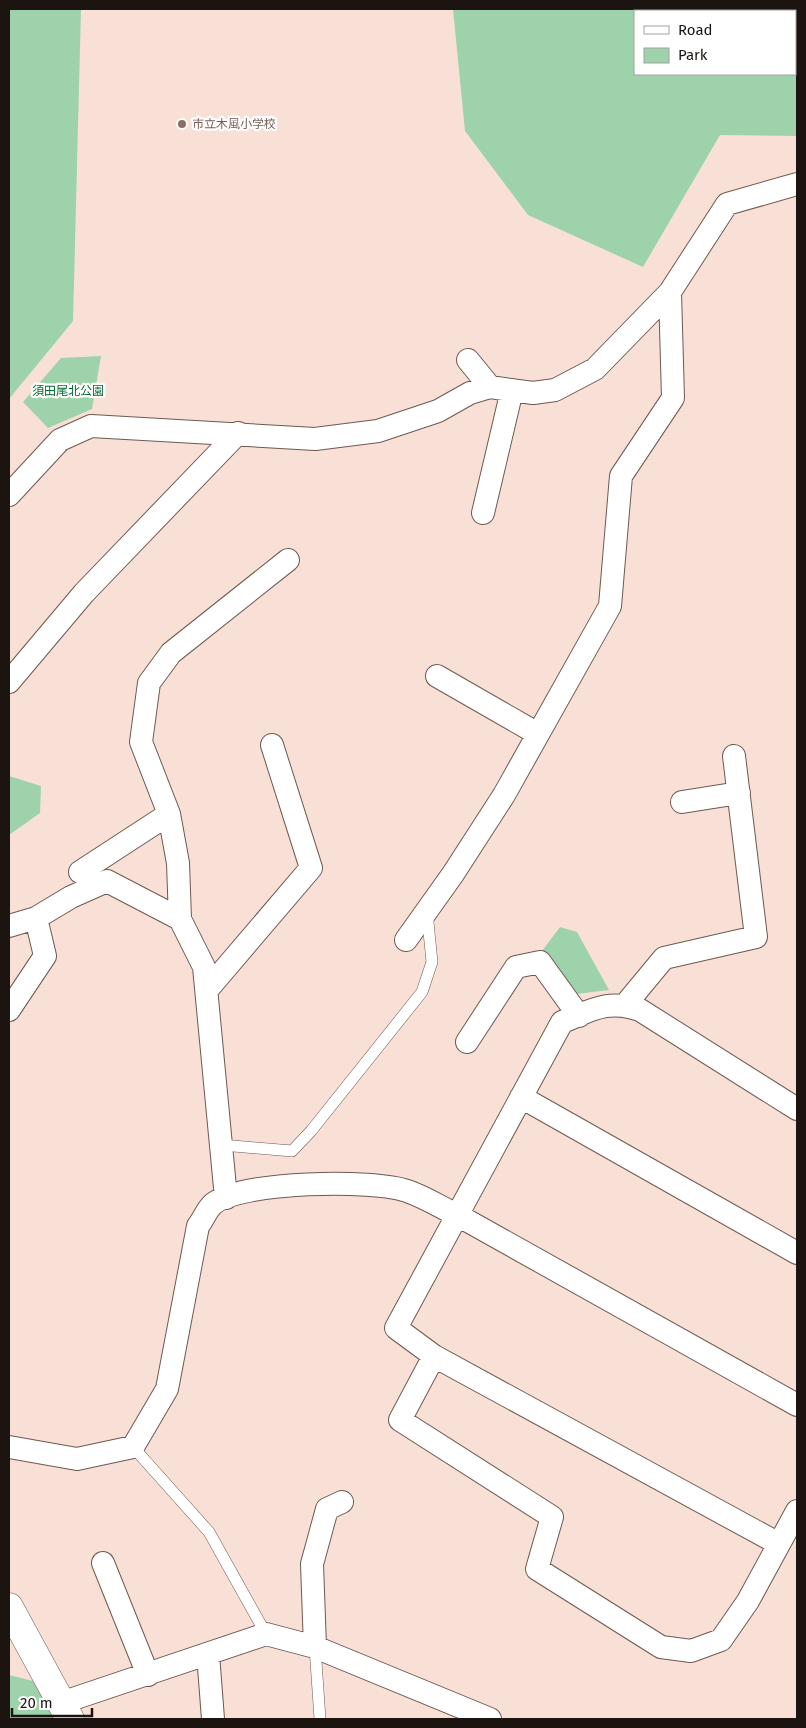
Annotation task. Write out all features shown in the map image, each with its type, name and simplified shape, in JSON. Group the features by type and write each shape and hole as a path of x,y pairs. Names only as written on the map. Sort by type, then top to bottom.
{"street":[{"path":"9,496 60,440 91,426 238,433 315,439 378,431 438,411 470,393 501,389 532,393 555,390 595,369 670,292 727,204 797,184"},
{"path":"406,940 504,794 610,606 621,476 673,398 670,292"},
{"path":"468,360 501,389"},
{"path":"483,513 501,389"},
{"path":"9,682 84,593 238,433"},
{"path":"226,1198 204,967 180,919 178,863 169,814 141,742 149,683 171,653 288,560"},
{"path":"437,676 538,734"},
{"path":"207,990 311,868 272,744"},
{"path":"625,1005 664,958 756,937 734,756"},
{"path":"682,802 739,793"},
{"path":"80,872 169,814"},
{"path":"9,926 36,918 71,896 106,881 180,919"},
{"path":"9,1010 45,956 36,918"},
{"path":"467,1042 516,967 540,962 579,1016"},
{"path":"779,1544 434,1356 396,1328 459,1216 562,1022 609,1004 625,1005 640,1010 797,1109"},
{"path":"521,1097 797,1253"},
{"path":"9,1447 76,1459 133,1447 167,1389 198,1226 213,1204 226,1198 239,1193 306,1184 380,1186 407,1191 459,1216 797,1405"},
{"path":"434,1356 400,1420 552,1518 537,1569 661,1647 691,1651 720,1640 748,1601 797,1511"},
{"path":"315,1647 312,1564 320,1528 327,1509 342,1502"},
{"path":"103,1563 148,1675"},
{"path":"9,1607 66,1711 148,1675 266,1634 315,1647 490,1719"},
{"path":"208,1654 213,1719"}],"lane":[{"path":"222,1145 292,1152 311,1131 422,992 432,962 426,912"},
{"path":"133,1447 209,1532 266,1634"},
{"path":"315,1647 320,1719"}],"green space":[{"path":"9,9 81,9 73,321 9,399"},
{"path":"453,9 797,9 797,136 720,135 643,267 528,215 465,131"},
{"name":"須田尾北公園","path":"101,356 92,409 48,428 23,402 61,358"},
{"path":"9,776 41,786 40,813 9,835"},
{"path":"560,927 577,932 609,990 568,995 539,955"},
{"path":"9,1675 33,1681 55,1719 9,1719"}],"place":[{"name":"市立木風小学校","path":"182,124"}]}
